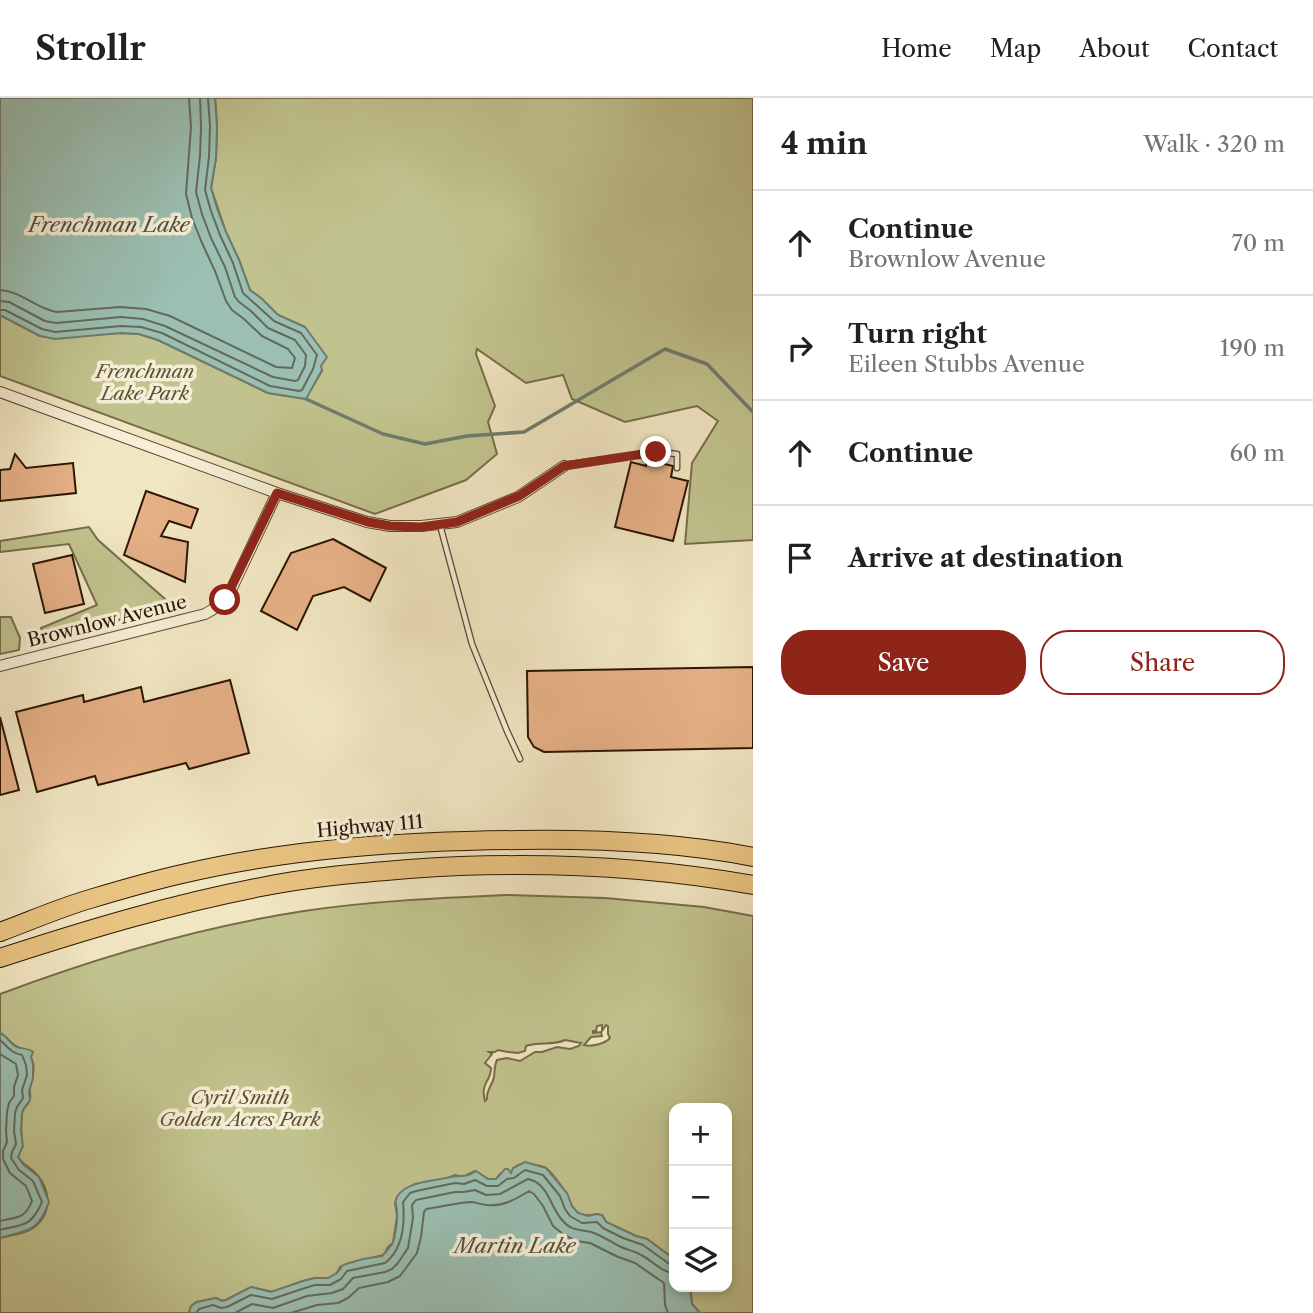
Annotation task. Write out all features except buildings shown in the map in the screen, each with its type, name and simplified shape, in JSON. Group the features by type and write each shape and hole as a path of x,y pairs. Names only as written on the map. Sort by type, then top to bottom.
{"highway":[{"name":"Highway 111","path":"0,932 87,900 183,874 246,862 381,845 458,840 575,840 655,845 753,857"},
{"path":"0,958 130,918 207,898 343,874 504,865 570,866 645,871 753,885"},
{"path":"0,920 87,900"}],"street":[{"path":"0,392 277,493 368,522 390,526 421,527 457,522 519,496 564,466"},
{"name":"Brownlow Avenue","path":"0,666 215,610 231,590 277,493"}],"lane":[{"path":"564,466 656,452 677,454 677,468"},
{"path":"440,524 472,644 506,731 520,759"}],"green space":[{"name":"Frenchman Lake Park","path":"215,98 753,98 753,540 685,544 692,463 718,421 697,406 625,422 572,399 563,375 526,383 477,349 476,354 495,406 488,422 497,454 466,480 375,514 0,376 0,315 40,336 139,334 158,340 268,393 305,399 322,371 305,327 278,315 250,290 211,188 216,158"},
{"path":"89,527 98,540 173,606 46,639 41,628 97,605 69,544 0,552 0,541"},
{"path":"0,617 11,617 20,638 19,650 0,654"},
{"name":"Cyril Smith Golden Acres Park","path":"507,895 605,898 704,907 753,916 753,1313 700,1313 692,1304 691,1292 732,1292 732,1103 669,1103 669,1255 647,1239 606,1222 602,1215 579,1213 547,1169 522,1164 511,1173 500,1174 496,1179 488,1179 475,1171 463,1177 455,1175 415,1184 397,1197 393,1243 384,1255 349,1263 340,1267 330,1278 315,1278 273,1292 251,1287 226,1300 216,1298 197,1302 191,1306 189,1313 0,1313 0,1238 23,1233 36,1226 45,1214 48,1201 45,1188 36,1173 18,1157 22,1113 30,1099 33,1064 28,1054 0,1033 0,994 150,945 226,926 304,911 405,900","holes":["602,1025 602,1031 608,1026 610,1038 598,1044 584,1045 591,1037 602,1036 601,1032 593,1033 597,1026","565,1040 581,1043 570,1049 557,1047 535,1052 520,1061 507,1058 497,1060 485,1101 484,1090 491,1068 485,1063 492,1054 489,1052 498,1050 518,1053 525,1051 526,1046"]}],"water":[{"name":"Frenchman Lake","path":"0,98 215,98 216,158 211,188 250,290 278,315 305,327 327,357 306,399 268,393 158,340 139,334 55,339 40,336 0,315"},
{"path":"0,1033 15,1046 33,1052 30,1100 22,1114 23,1146 18,1157 39,1177 49,1202 40,1220 31,1229 0,1238"},
{"name":"Martin Lake","path":"525,1162 546,1168 567,1193 578,1213 588,1216 602,1215 606,1222 647,1239 669,1255 669,1292 691,1292 692,1304 700,1313 189,1313 191,1306 197,1302 216,1298 226,1300 251,1287 271,1292 315,1278 328,1278 337,1273 343,1265 382,1256 392,1245 397,1219 396,1199 401,1192 414,1185 466,1176 476,1171 488,1179 496,1179 505,1169 511,1173 513,1168"}],"waterway":[{"path":"306,399 383,434 425,444 467,436 524,432 665,349 707,364 753,412"}],"route":[{"path":"225,600 277,493 368,522 421,527 457,522 519,496 564,466 656,452"}]}
